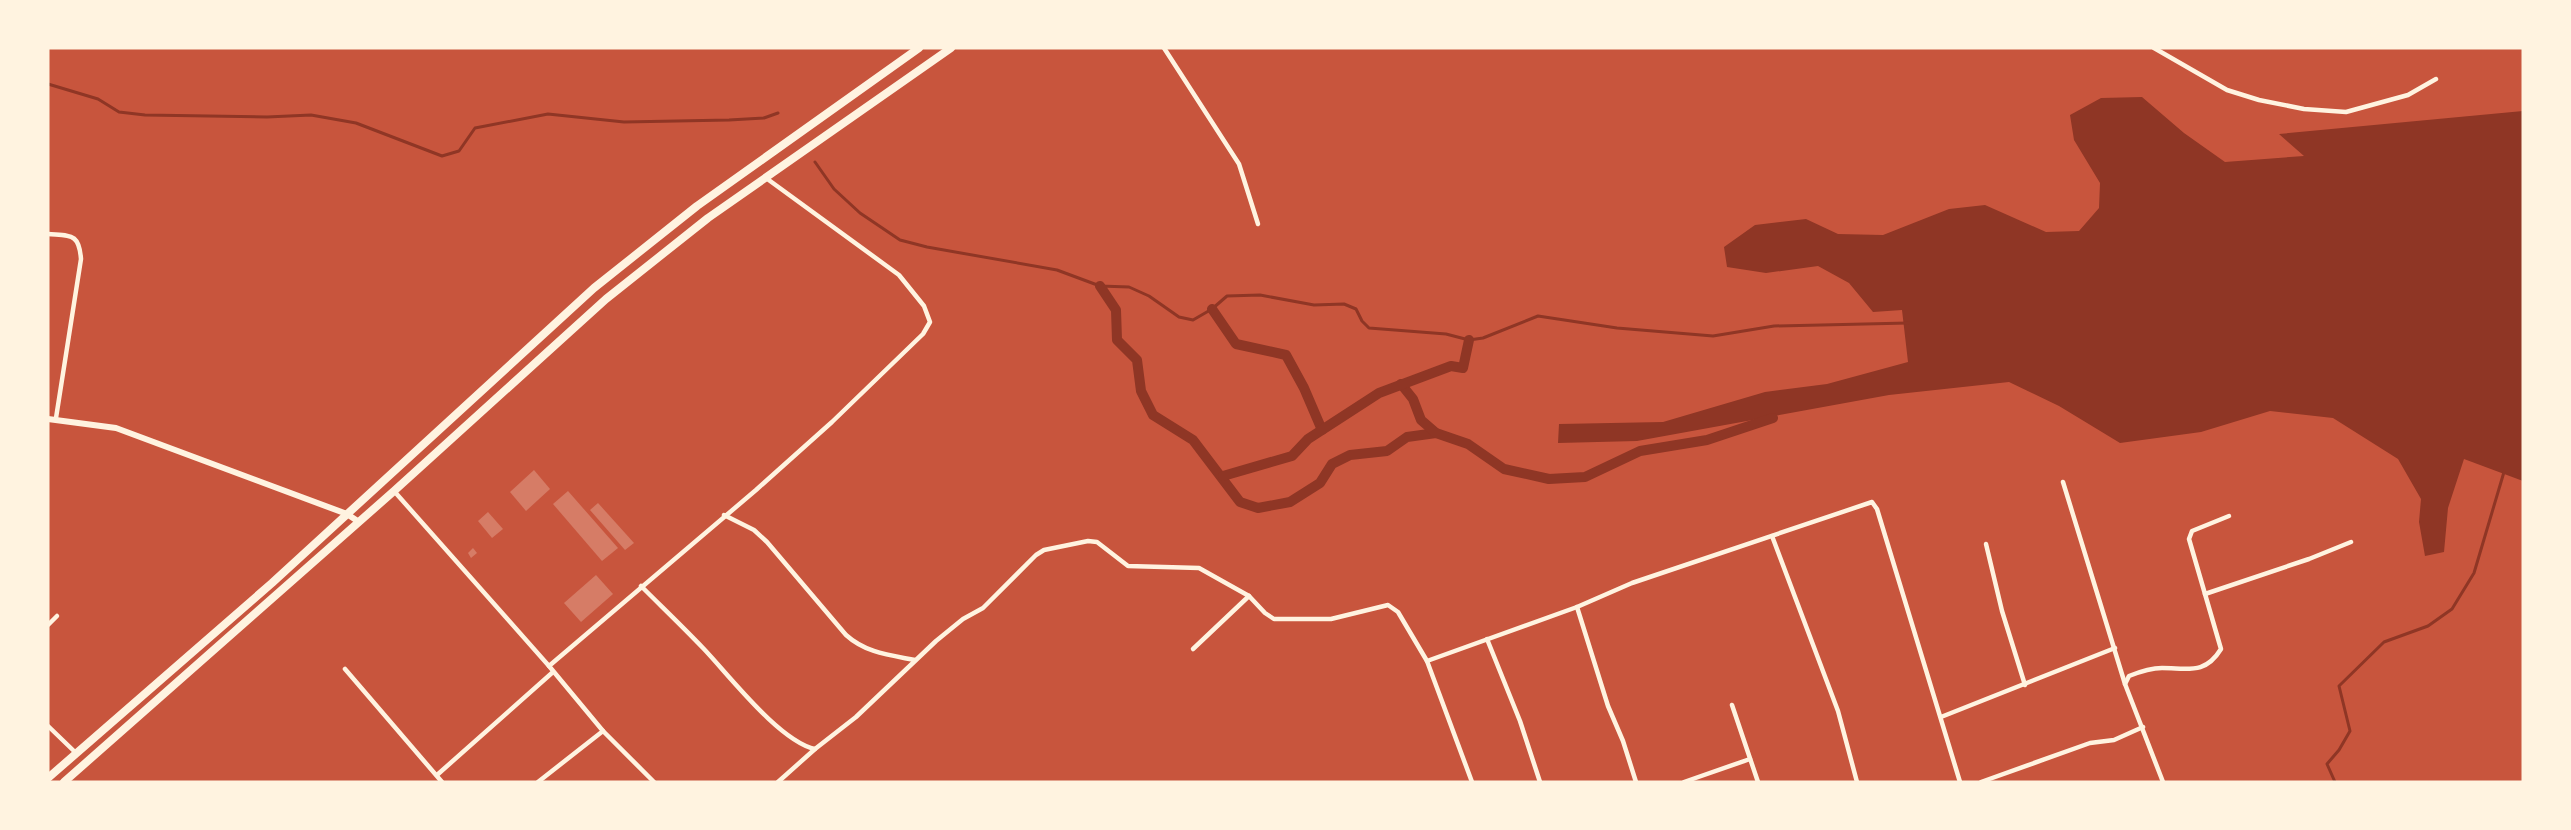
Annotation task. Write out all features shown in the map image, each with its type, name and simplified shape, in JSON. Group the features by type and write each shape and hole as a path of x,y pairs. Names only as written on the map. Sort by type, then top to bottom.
{"highway":[{"path":"48,778 259,594 594,288 752,165 919,48"},
{"path":"64,782 394,491 606,299 708,218 951,48"}],"street":[{"path":"1164,48 1239,164 1258,224"},
{"path":"2154,48 2227,90 2259,100 2304,109 2346,112 2408,95 2436,79"},
{"path":"549,666 756,490 832,422 923,334 930,322 924,306 899,276 766,178"},
{"path":"48,234 71,236 80,246 81,259 56,418"},
{"path":"48,419 56,418 116,428 347,514 358,522"},
{"path":"2063,482 2125,684 2163,782"},
{"path":"394,491 549,666 603,731 654,782"},
{"path":"1426,661 1577,607 1632,583 1872,502 1875,505 1960,782"},
{"path":"724,515 754,530 767,542 857,645 878,653 915,660"},
{"path":"2125,684 2129,676 2141,671 2160,668 2198,669 2214,660 2221,649 2189,539 2192,531 2229,516"},
{"path":"1772,536 1838,711 1857,782"},
{"path":"778,782 815,748 856,717 915,660 963,619 983,608 1036,555 1044,550 1088,541 1104,545 1128,566 1199,568 1249,596 1274,619 1330,619 1382,605 1392,606 1426,661 1472,782"},
{"path":"2205,594 2309,559 2351,542"},
{"path":"1986,544 2002,611 2025,685"},
{"path":"641,586 764,714 802,744 815,748"},
{"path":"1193,649 1249,596"},
{"path":"1577,607 1608,705 1636,782"},
{"path":"48,625 57,616"},
{"path":"1487,639 1520,721 1540,782"},
{"path":"1941,717 2115,648"},
{"path":"345,669 442,782"},
{"path":"437,775 553,672"},
{"path":"1732,705 1758,782"},
{"path":"48,726 76,753"},
{"path":"1981,782 2090,743 2114,740 2143,727"},
{"path":"538,782 603,731"},
{"path":"1684,782 1750,759"}],"shaded area":[{"path":"2142,97 2184,133 2225,162 2304,156 2279,134 2523,111 2523,481 2464,459 2448,508 2444,552 2425,556 2419,522 2421,499 2398,459 2333,418 2270,411 2201,432 2120,443 2059,406 2009,382 1889,395 1637,441 1558,443 1559,424 1663,422 1765,392 1827,384 1908,362 1902,310 1873,312 1849,283 1818,266 1766,273 1727,267 1724,247 1755,225 1806,219 1838,234 1883,235 1949,209 1985,205 2046,232 2079,231 2099,208 2100,183 2074,140 2070,115 2101,98"}],"building":[{"path":"534,470 550,489 526,511 510,492"},
{"path":"568,491 618,548 602,561 553,504"},
{"path":"598,503 634,543 625,550 590,510"},
{"path":"488,512 503,529 492,538 478,521"},
{"path":"473,548 477,553 471,558 468,553"},
{"path":"596,575 613,594 581,622 564,603"}],"waterway":[{"path":"48,84 98,99 119,112 145,115 267,117 311,115 356,123 442,156 459,151 475,128 548,114 624,122 764,118 778,113"},
{"path":"815,162 834,189 860,213 900,240 927,247 1057,270 1100,286 1129,287 1149,296 1179,317 1193,320 1212,309 1227,296 1260,295 1314,305 1344,304 1356,309 1362,321 1369,328 1446,334 1469,340 1483,338 1538,316 1617,328 1713,336 1774,326 1908,323"},
{"path":"1100,286 1116,310 1117,340 1137,360 1141,391 1153,415 1193,440 1240,502 1258,508 1290,502 1320,483 1332,464 1350,455 1387,451 1407,437 1436,433"},
{"path":"1212,309 1236,344 1286,355 1304,388 1322,430"},
{"path":"1223,476 1292,456 1308,439 1379,393 1451,366 1463,368 1469,340"},
{"path":"1401,384 1413,399 1421,420 1436,433 1468,444 1504,469 1549,479 1585,477 1640,451 1707,440 1773,418"},
{"path":"2335,782 2327,764 2339,750 2350,731 2339,686 2384,642 2428,626 2452,609 2474,573 2504,472"}]}
